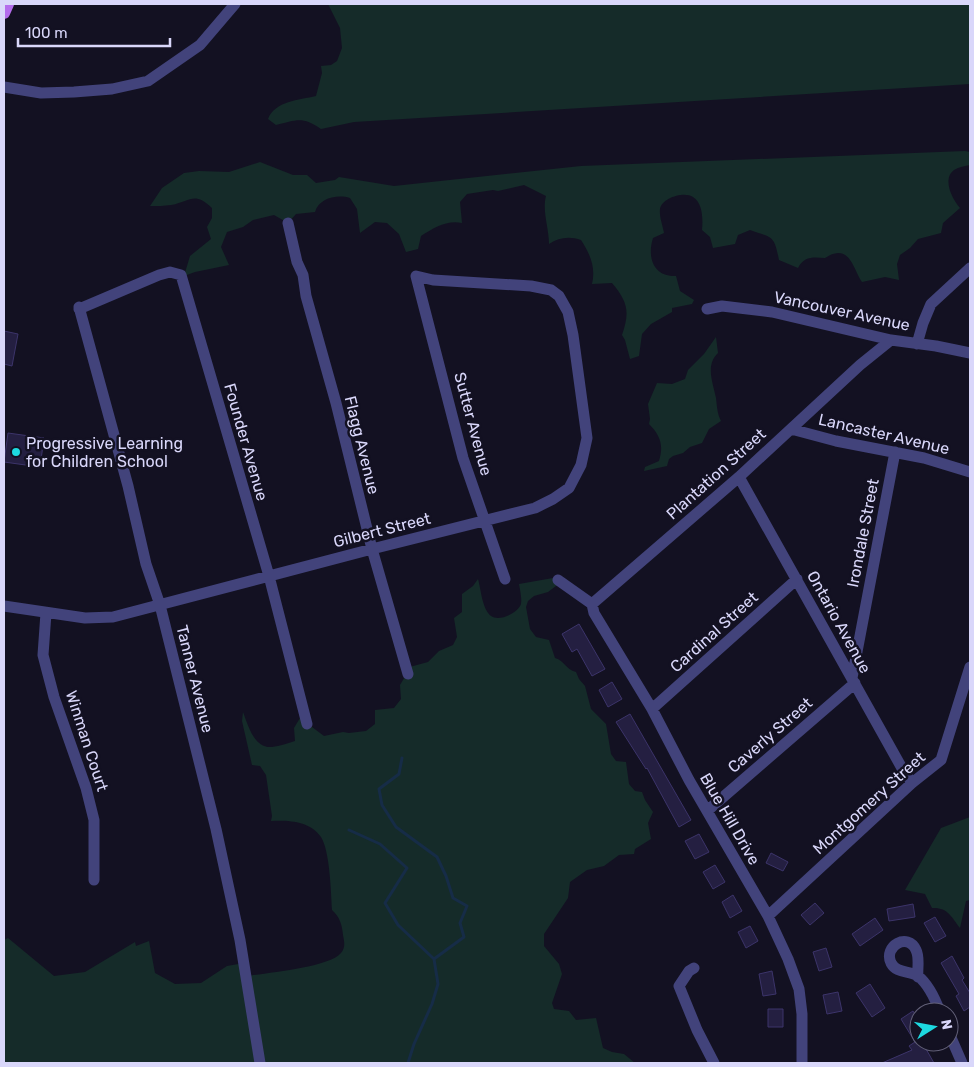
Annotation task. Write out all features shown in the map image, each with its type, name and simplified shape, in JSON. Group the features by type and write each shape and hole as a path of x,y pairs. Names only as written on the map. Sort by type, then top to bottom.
{"main road":[{"path":"4,13 8,4"}],"street":[{"path":"4,87 42,92 74,92 112,89 148,81 200,45 235,4"},
{"name":"Flagg Avenue","path":"288,223 336,403 372,549 408,674"},
{"path":"917,344 931,304 970,268"},
{"name":"Founder Avenue","path":"79,308 170,272 182,275 269,576 307,724"},
{"name":"Gilbert Street","path":"4,606 85,618 113,617 535,508 569,488 581,465 587,438 573,335 568,312 558,296 551,290 531,286 433,280 416,276"},
{"name":"Sutter Avenue","path":"416,276 463,458 505,579"},
{"name":"Vancouver Avenue","path":"706,309 722,306 772,312 891,340 970,353"},
{"name":"Tanner Avenue","path":"79,308 128,486 146,564 160,605 216,829 235,915 260,1063"},
{"name":"Plantation Street","path":"592,604 739,477 860,365 891,340"},
{"name":"Lancaster Avenue","path":"791,429 836,441 924,458 970,472"},
{"name":"Irondale Street","path":"853,680 895,452"},
{"name":"Ontario Avenue","path":"739,477 912,783"},
{"name":"Cardinal Street","path":"652,709 797,579"},
{"path":"558,580 592,604"},
{"name":"Blue Hill Drive","path":"592,604 598,621 652,709 707,811 768,916 788,958 799,989 802,1014 802,1063"},
{"name":"Winman Court","path":"46,613 43,655 54,697 86,788 94,820 94,880"},
{"name":"Montgomery Street","path":"768,916 912,783 941,760 970,666"},
{"name":"Caverly Street","path":"707,811 853,680"},
{"path":"694,968 689,970 679,986 697,1030 714,1063"},
{"path":"918,977 936,1002"}],"green space":[{"path":"328,4 970,4 970,84 354,122 321,129 309,122 299,120 276,125 268,119 271,113 288,102 316,96 322,73 321,66 331,65 337,61 342,48 340,28"},
{"path":"970,152 970,165 954,170 949,178 951,194 960,208 943,223 941,233 918,239 900,255 897,264 899,280 885,277 862,282 853,264 845,255 840,253 825,258 806,259 798,268 779,260 776,246 768,236 750,230 738,235 735,244 713,248 710,237 702,230 702,212 699,203 689,195 679,195 669,199 660,209 664,233 653,238 651,245 652,259 657,269 662,273 676,276 680,291 694,300 692,304 672,308 672,312 651,324 642,334 639,356 630,359 622,335 627,313 621,296 612,283 592,284 593,272 591,261 581,240 565,238 549,244 545,208 546,196 524,185 498,191 467,194 460,202 462,223 445,224 435,228 421,236 418,249 406,252 399,234 387,223 375,222 360,233 357,209 350,198 329,198 320,203 315,212 296,214 288,223 274,215 253,220 243,227 227,232 221,247 229,265 184,276 190,256 211,239 207,227 212,218 212,208 201,200 196,199 171,205 150,206 162,188 184,173 199,171 229,172 260,162 293,175 307,175 316,183 335,180 339,177 394,186 581,166"},
{"path":"716,337 718,353 712,363 711,374 721,421 709,429 702,443 673,456 669,459 667,466 644,471 645,467 659,461 661,450 656,432 649,424 648,404 657,383 672,384 685,379 688,370 704,354"},
{"path":"553,578 560,583 548,592 534,596 528,601 526,607 530,629 536,637 549,640 555,658 576,672 585,686 591,709 606,724 611,754 616,761 626,762 629,784 635,791 642,792 653,812 648,823 651,839 635,849 634,854 619,855 604,866 587,870 570,882 568,898 544,934 544,946 559,964 562,974 552,1003 554,1009 569,1011 576,1020 596,1018 603,1048 624,1054 635,1063 4,1063 4,940 8,938 54,976 85,972 135,942 136,946 149,941 155,973 175,984 201,983 227,966 244,963 247,976 312,966 335,958 341,953 344,946 343,931 339,918 332,910 330,872 324,843 316,832 305,825 291,821 271,821 272,816 266,775 260,766 252,765 242,721 243,712 256,740 266,747 275,747 295,741 294,728 300,718 324,736 343,732 366,731 375,724 375,710 394,708 401,699 400,685 406,675 406,668 428,662 439,651 453,645 457,637 454,618 462,612 462,594 473,586 478,579 482,599 488,613 494,618 499,618 508,616 516,611 521,604 519,584"},
{"path":"970,817 970,900 966,901 960,928 945,911 932,908 925,894 905,890 941,828"}],"building":[{"path":"4,331 18,334 12,366 4,364"},
{"path":"8,433 44,438 40,467 4,462"},
{"path":"579,624 605,669 592,676 577,649 572,652 562,634"},
{"path":"612,682 622,699 608,707 599,690"},
{"path":"630,714 691,820 679,827 647,768 616,722"},
{"path":"699,834 709,852 695,859 685,841"},
{"path":"771,853 788,862 783,871 766,863"},
{"path":"715,865 725,882 713,889 703,872"},
{"path":"733,895 742,911 730,918 722,902"},
{"path":"815,903 824,913 810,925 801,915"},
{"path":"913,904 915,917 889,921 887,909"},
{"path":"935,917 946,936 935,942 924,923"},
{"path":"875,918 883,930 860,946 852,934"},
{"path":"750,926 758,941 746,948 738,932"},
{"path":"826,948 832,967 819,971 813,952"},
{"path":"952,956 964,978 962,980 970,993 970,1007 964,1011 956,996 959,994 941,963"},
{"path":"772,971 776,994 763,996 759,974"},
{"path":"870,984 885,1008 872,1017 856,993"},
{"path":"838,992 842,1011 827,1014 823,995"},
{"path":"768,1009 783,1009 783,1027 768,1027"},
{"path":"909,1014 909,1032 901,1019"},
{"path":"909,1051 928,1052 934,1063 882,1063"}],"waterway":[{"path":"402,758 399,774 379,789 382,805 396,827 437,857 453,898 467,906 460,923 464,937 434,959"},
{"path":"349,830 380,844 407,868 385,903 398,925 434,959 438,984 408,1063"}],"place":[{"name":"Progressive Learning for Children School","path":"16,452"}]}
